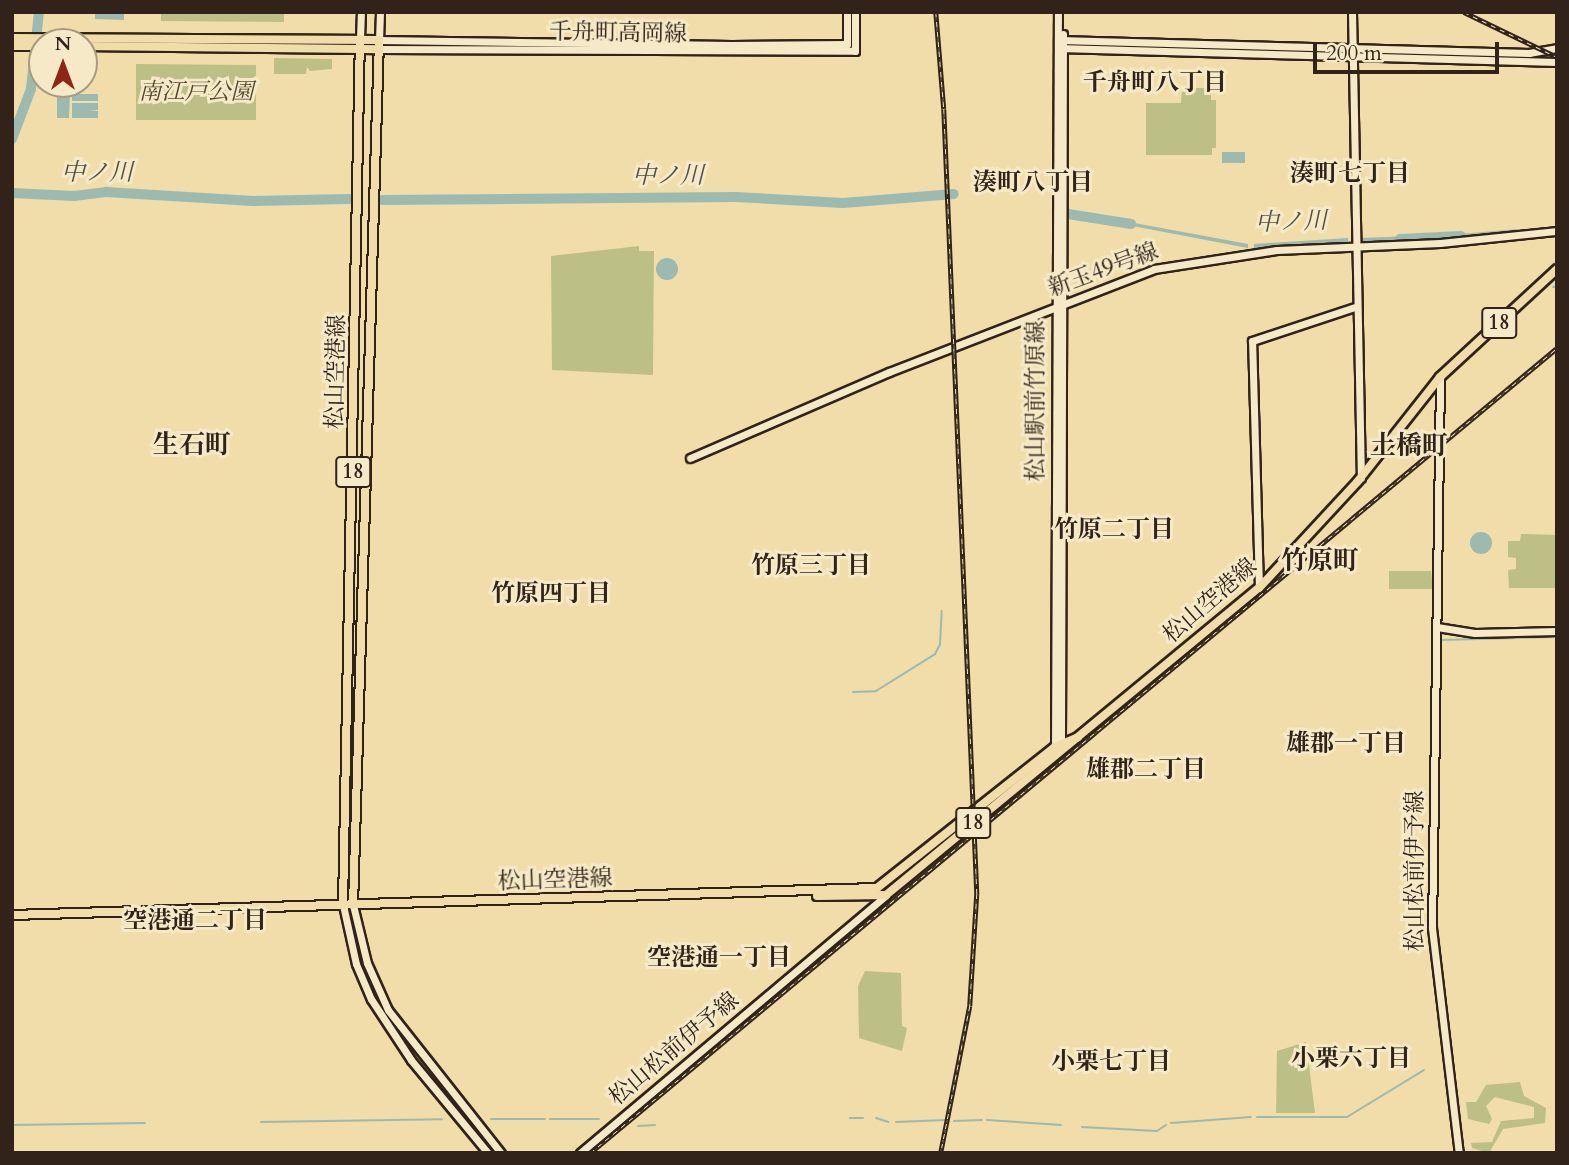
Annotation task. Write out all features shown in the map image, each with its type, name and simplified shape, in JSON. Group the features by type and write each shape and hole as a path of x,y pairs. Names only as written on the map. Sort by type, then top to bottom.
{"main road":[{"path":"98,43 379,45"},
{"path":"98,46 360,44"},
{"name":"松山空港線","path":"343,905 360,44"},
{"name":"松山空港線","path":"353,905 379,45"},
{"name":"松山空港線","path":"758,894 808,891 881,894 1259,588 1361,478 1440,377 1557,269"},
{"path":"851,892 881,894"},
{"name":"松山空港線","path":"12,915 851,892"}],"street":[{"path":"360,44 361,12"},
{"path":"379,45 380,12"},
{"name":"千舟町高岡線","path":"679,49 847,44 847,12"},
{"name":"千舟町高岡線","path":"379,45 855,51 855,12"},
{"name":"松山駅前竹原線","path":"1058,749 1061,12"},
{"path":"1352,12 1355,307 1361,478"},
{"path":"1060,44 1352,51 1538,58 1556,62"},
{"path":"1352,51 1529,53 1557,48"},
{"name":"新玉49号線","path":"690,457 1058,306 1171,265 1354,242 1557,232"},
{"path":"1259,588 1252,341 1355,307"},
{"name":"松山松前伊予線","path":"1440,377 1432,928 1459,1153"},
{"path":"1437,627 1475,633 1557,631"},
{"name":"松山松前伊予線","path":"580,1153 857,922 881,894"},
{"path":"343,905 356,964 371,999 395,1039 488,1153"},
{"path":"353,905 367,963 388,1010 502,1153"}],"green space":[{"name":"南江戸公園","path":"161,12 284,12 284,22 161,21"},
{"name":"南江戸公園","path":"274,58 332,59 332,69 310,71 307,67 306,74 274,74"},
{"name":"南江戸公園","path":"136,64 256,65 256,120 136,120"},
{"path":"1182,88 1211,88 1211,100 1216,100 1216,148 1212,148 1212,155 1146,155 1146,103 1181,103"},
{"path":"639,246 639,251 654,251 653,375 552,370 551,256"},
{"path":"1521,534 1557,535 1557,588 1509,588 1508,570 1516,569 1516,558 1508,557 1508,541 1520,541"},
{"path":"1389,571 1431,571 1433,589 1389,589"},
{"path":"865,971 901,973 902,1026 907,1028 902,1051 859,1038 858,986"},
{"path":"1306,1042 1315,1113 1276,1113 1277,1051"},
{"path":"1520,1082 1524,1096 1546,1108 1545,1123 1503,1129 1489,1153 1472,1148 1471,1143 1492,1142 1501,1121 1534,1118 1534,1107 1495,1097 1486,1106 1492,1119 1489,1124 1468,1119 1466,1102 1476,1102 1486,1085"}],"water":[{"path":"95,12 124,12 124,20 95,19"},
{"path":"57,98 70,98 69,118 57,118"},
{"path":"72,98 98,98 98,101 72,101"},
{"path":"72,103 98,103 98,110 88,110 98,111 98,118 72,118"},
{"path":"1222,152 1245,152 1245,163 1222,163"},
{"path":"1118,220 1248,244 1248,248 1117,223"},
{"path":"1518,229 1519,232 1449,239 1448,235"},
{"path":"1412,236 1412,240 1359,242 1359,238"},
{"path":"1348,238 1348,243 1254,248 1254,244"},
{"path":"667,258 675,261 678,269 675,277 667,280 659,277 656,269 659,261"},
{"path":"1481,532 1489,535 1492,543 1489,551 1481,554 1473,551 1470,543 1473,535"}],"waterway":[{"path":"12,139 31,89 39,12"},
{"name":"中ノ川","path":"12,193 74,196 106,192 253,201 349,199"},
{"name":"中ノ川","path":"382,200 736,197 843,203 954,194"},
{"name":"中ノ川","path":"1068,214 1131,224"},
{"name":"中ノ川","path":"1400,239 1461,236"},
{"path":"1553,287 1557,286"},
{"path":"853,692 876,691 935,654 940,644 942,611"},
{"path":"1439,749 1441,640 1557,637"},
{"path":"1257,1117 1347,1117 1424,1070"},
{"path":"1171,1123 1251,1117"},
{"path":"850,1118 863,1118"},
{"path":"876,1118 888,1122"},
{"path":"261,1122 442,1119"},
{"path":"491,1119 545,1119"},
{"path":"550,1119 599,1119"},
{"path":"896,1122 946,1120"},
{"path":"954,1121 982,1120"},
{"path":"987,1120 1061,1125"},
{"path":"12,1125 145,1123"},
{"path":"638,1126 655,1125"},
{"path":"1082,1127 1157,1131 1166,1125"}],"railway":[{"path":"936,12 944,109 977,894 970,1006 941,1153"},
{"path":"1464,12 1557,57"},
{"path":"590,1153 1557,348"}],"district":[{"name":"千舟町八丁目","path":"1155,83"},
{"name":"湊町七丁目","path":"1350,174"},
{"name":"湊町八丁目","path":"1033,183"},
{"name":"生石町","path":"192,445"},
{"name":"土橋町","path":"1409,446"},
{"name":"竹原二丁目","path":"1114,530"},
{"name":"竹原町","path":"1320,561"},
{"name":"竹原三丁目","path":"811,566"},
{"name":"竹原四丁目","path":"551,594"},
{"name":"雄郡一丁目","path":"1346,744"},
{"name":"雄郡二丁目","path":"1146,770"},
{"name":"空港通二丁目","path":"195,921"},
{"name":"空港通一丁目","path":"719,958"},
{"name":"小栗六丁目","path":"1351,1059"},
{"name":"小栗七丁目","path":"1111,1062"}]}
